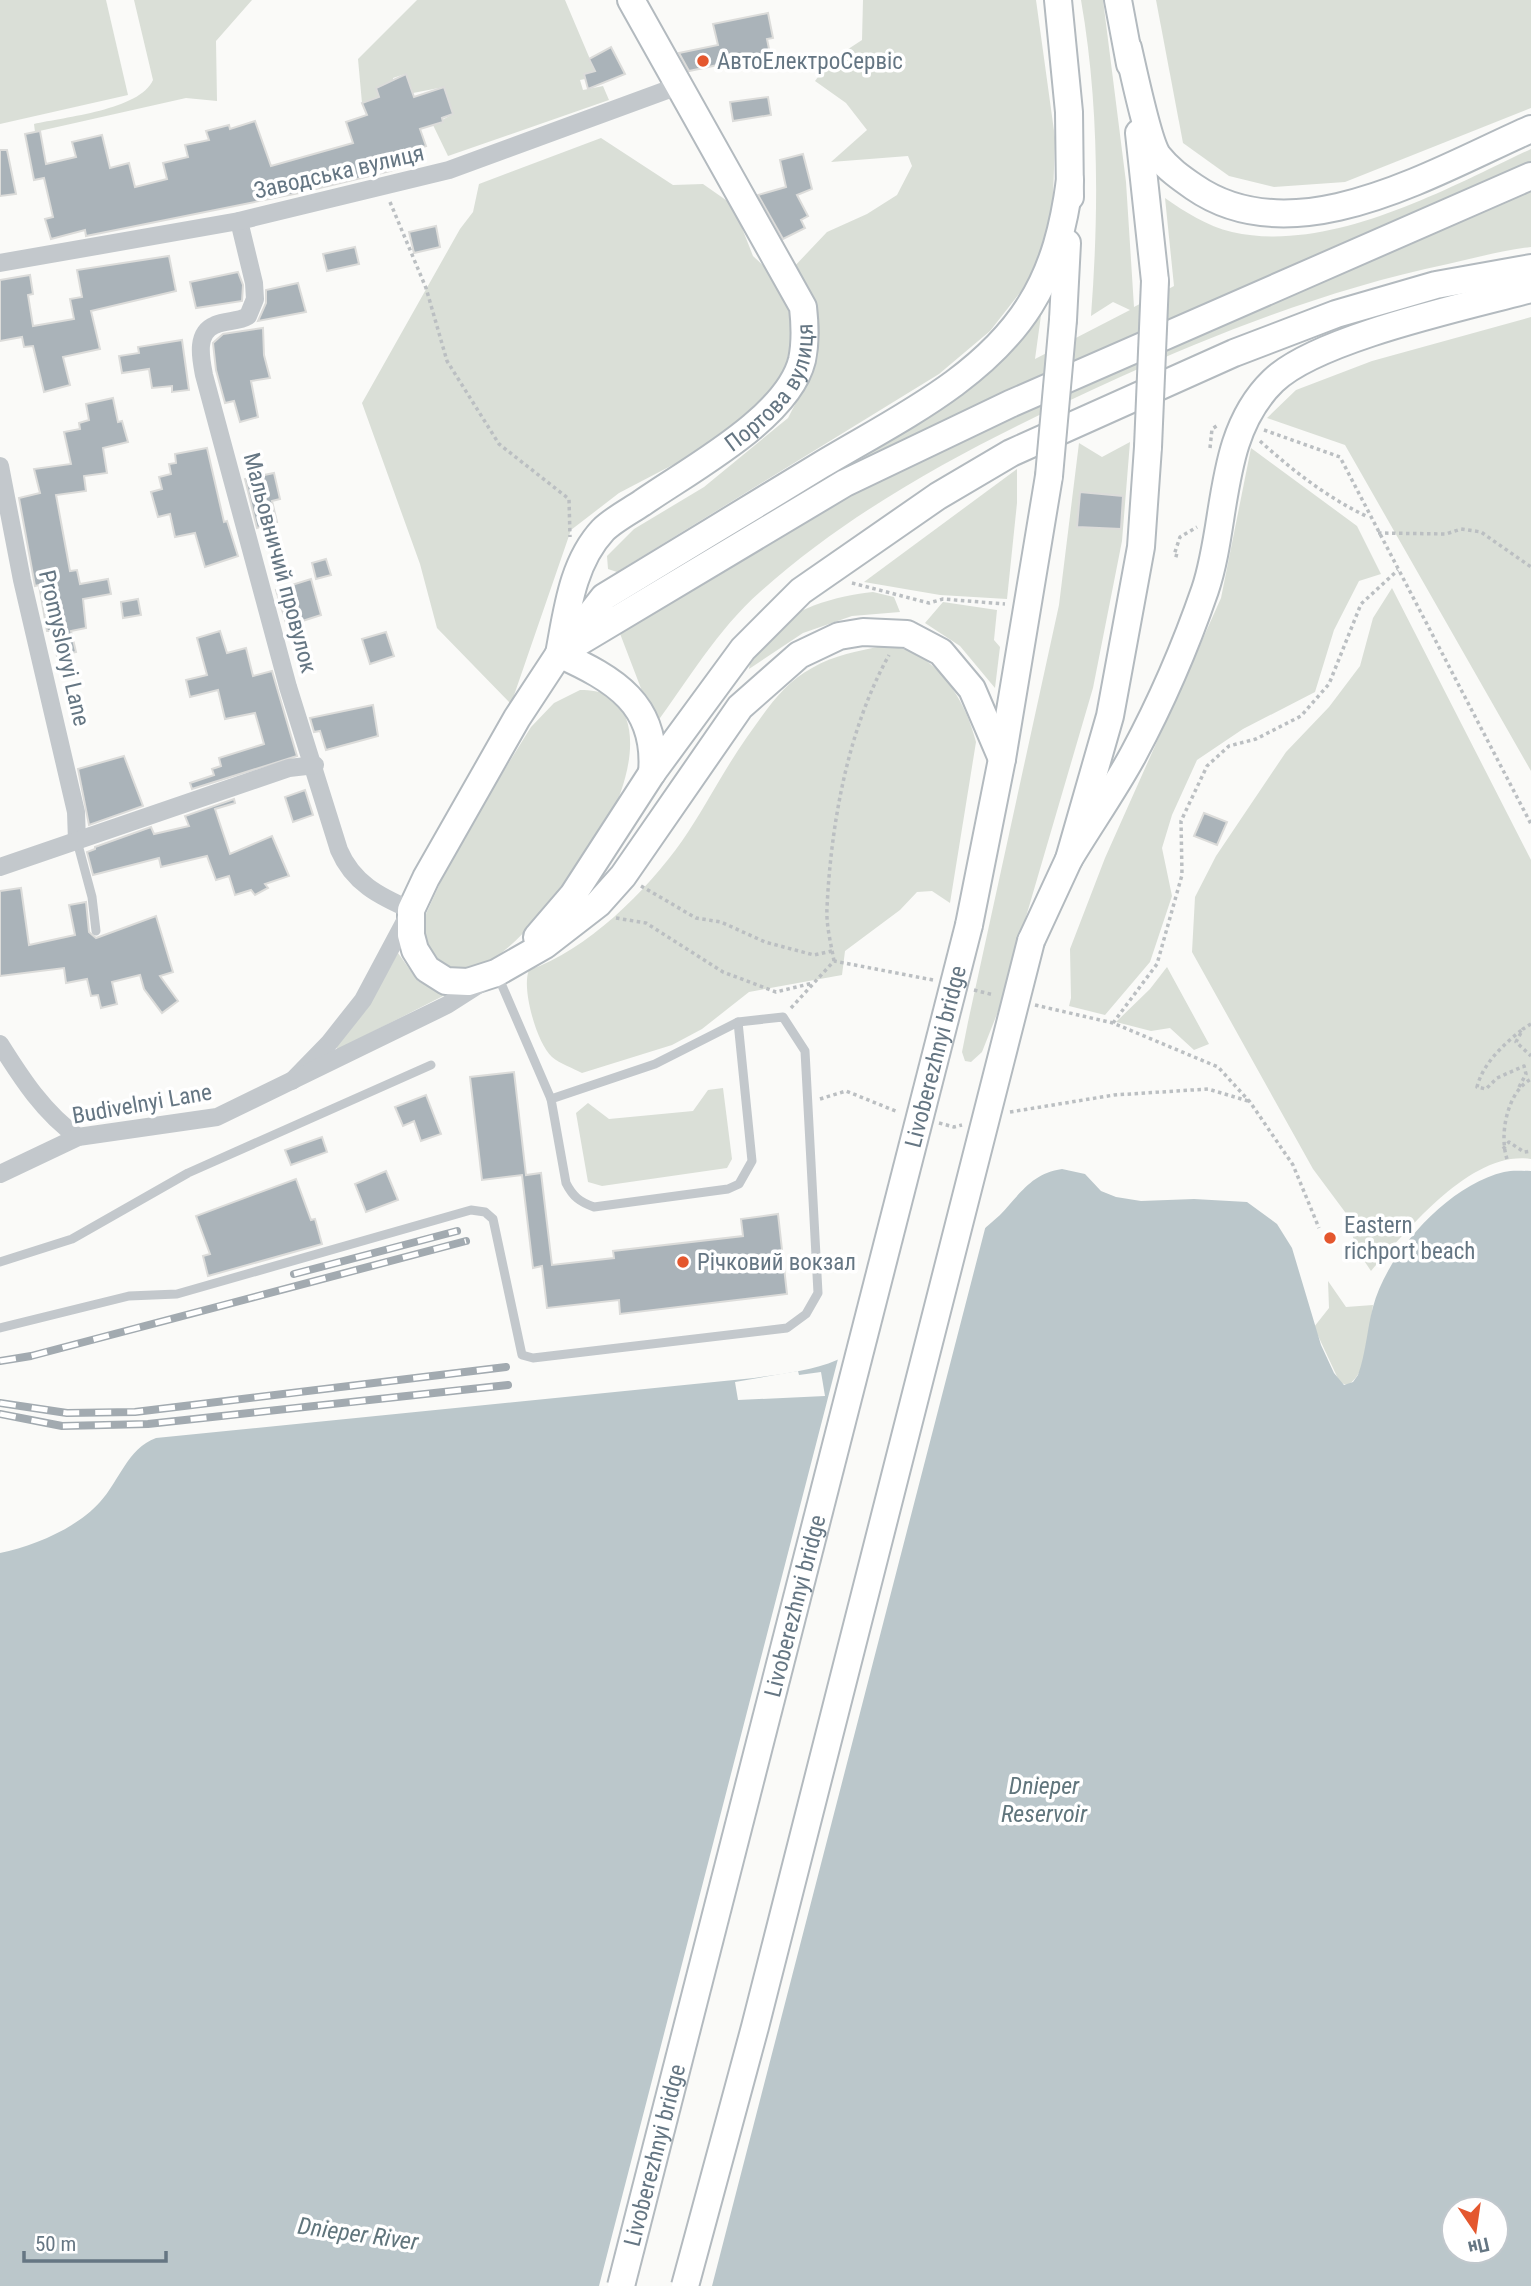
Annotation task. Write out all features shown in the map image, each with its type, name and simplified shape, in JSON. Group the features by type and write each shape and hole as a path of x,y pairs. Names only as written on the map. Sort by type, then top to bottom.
{"main road":[{"name":"Портова вулиця","path":"559,654 581,563 603,530 736,438 771,408 791,384 802,362 806,334 803,307 631,0"},
{"path":"1002,759 972,689 941,652 907,634 863,632 839,636 799,656 740,707 623,876 598,904 545,945 496,973 468,982 446,981 427,969 415,950 411,935 411,910 442,845 559,654 604,597 960,379 986,355 1029,307 1045,278 1060,236 1070,180 1069,112 1058,0"},
{"path":"1118,0 1156,153 1172,171 1212,199 1256,212 1301,214 1355,203 1531,129"},
{"path":"1069,859 1110,716 1141,547 1155,281 1128,48"},
{"path":"559,654 856,478 1023,398 1531,176"},
{"name":"Livoberezhnyi bridge","path":"621,2286 969,925 1002,759 1049,476 1063,320 1070,180"},
{"path":"496,973 544,929 573,895 652,773 743,649 801,590 938,496 1011,453 1234,352 1336,314 1436,285 1531,268"},
{"path":"685,2286 758,2014 1031,941 1069,859 1133,754 1206,588 1231,465 1250,410 1273,380 1300,362 1344,343 1531,289"},
{"path":"559,654 600,673 624,691 640,711 650,735 652,773"}],"street":[{"name":"Заводська вулиця","path":"0,263 239,220 449,170 678,86"},
{"name":"Мальовничий провулок","path":"239,220 254,284 253,308 242,320 215,325 207,331 200,352 288,687 347,869 382,897 411,910"},
{"name":"Promyslovyi Lane","path":"0,466 22,580 76,812 77,841"},
{"path":"0,867 289,768 315,765"},
{"path":"292,1081 329,1043 363,1000 411,910"},
{"name":"Budivelnyi Lane","path":"0,1174 78,1137 217,1117 447,1005 496,973"},
{"path":"0,1044 45,1107 59,1123 78,1137"}],"lane":[{"path":"77,841 96,930"},
{"path":"496,973 551,1099 566,1183 572,1194 582,1203 604,1206 728,1189 739,1184 752,1161 738,1022"},
{"path":"0,1328 129,1296 177,1294 471,1210 485,1212 493,1219 522,1355 533,1358 787,1328 806,1314 818,1293 805,1051 783,1017 738,1022 655,1064 551,1099"},
{"path":"0,1262 72,1239 188,1173 431,1065"}],"path":[{"path":"383,187 426,288 447,360 499,444 569,499 570,539"},
{"path":"1244,425 1340,457 1531,824"},
{"path":"1244,425 1294,472 1344,505 1370,518"},
{"path":"1178,556 1174,555 1176,543 1180,537 1198,527 1201,519"},
{"path":"1378,533 1446,534 1461,529 1481,532 1531,568"},
{"path":"1113,1023 1157,964 1182,875 1181,821 1207,766 1229,746 1256,740 1301,716 1329,684 1361,604 1398,570"},
{"path":"829,571 860,587 929,603 943,599 1007,604"},
{"path":"834,961 827,910 841,789 875,680 892,650"},
{"path":"637,883 696,918 721,922 765,942 814,955 832,951"},
{"path":"614,918 646,923 723,972 776,992 814,983"},
{"path":"783,1017 834,961"},
{"path":"834,961 944,982"},
{"path":"970,989 997,996"},
{"path":"1024,1002 1113,1023 1218,1067 1250,1101 1293,1165 1319,1228"},
{"path":"1507,1159 1501,1141 1507,1123 1507,1111 1526,1074 1524,1066 1497,1078 1486,1089 1477,1087 1480,1074 1490,1062 1531,1024"},
{"path":"1523,1029 1516,1042 1531,1056"},
{"path":"1519,1087 1531,1079"},
{"path":"1006,1113 1032,1106 1114,1095 1208,1089 1250,1101"},
{"path":"809,1103 846,1090 900,1112"},
{"path":"932,1121 954,1127 967,1123"},
{"path":"1503,1149 1510,1142 1524,1152 1531,1151"}],"shaded area":[{"path":"0,0 106,0 128,95 0,124"},
{"path":"134,0 252,0 216,41 217,101 186,98 35,132 34,124 100,111 133,99 153,80"},
{"path":"417,0 565,0 595,71 584,74 585,79 580,80 583,90 603,86 609,100 448,156 433,125 453,114 444,87 413,93 405,74 393,78 393,82 379,97 362,103 358,59"},
{"path":"863,0 1036,0 1055,138 1052,228 1026,285 990,331 939,374 617,572 608,569 607,556 634,529 704,487 788,418 810,375 817,343 791,270 827,232 867,214 897,195 912,166 908,156 831,162 867,130 846,103 815,81 830,61 862,40"},
{"path":"1081,0 1103,0 1126,182 1134,307 1174,286 1165,198 1205,222 1232,232 1269,236 1308,234 1386,214 1531,149 1531,162 945,420 879,454 617,604 944,405 991,370 1042,308 1035,359 1130,310 1113,302 1091,316 1096,158 1091,78"},
{"path":"1156,0 1531,0 1531,108 1345,182 1274,187 1229,176 1183,143"},
{"path":"601,138 673,185 703,184 733,205 753,256 779,280 795,315 789,365 769,401 726,437 619,493 571,530 511,704 437,628 420,564 362,403 460,229 473,212 479,184"},
{"path":"1531,184 1531,247 1489,254 1363,285 1239,327 1118,378 1024,423 977,446 886,498 800,558 745,606 717,638 655,725 619,631 888,472"},
{"path":"1531,317 1531,771 1345,445 1267,418 1296,390 1372,361"},
{"path":"1130,442 1122,541 1093,688 999,1009 982,1052 971,1062 965,1061 962,1052 968,1022 1059,605 1079,443 1102,457"},
{"path":"1251,448 1357,526 1381,574 1359,581 1334,630 1315,692 1243,729 1197,760 1172,815 1162,848 1172,896 1150,962 1105,1015 1069,1006 1070,949 1105,858 1221,598"},
{"path":"1017,469 1017,503 1007,599 940,595 864,582"},
{"path":"1392,588 1531,860 1531,1159 1508,1160 1486,1167 1464,1180 1422,1215 1371,1271 1357,1250 1345,1212 1313,1169 1192,952 1195,897 1216,856 1286,752 1329,707 1360,666 1373,618"},
{"path":"873,592 894,597 900,612 852,616 803,633 749,669 755,651 765,636 780,623 816,605"},
{"path":"943,602 997,610 994,640 1000,647 995,688 960,646 925,623"},
{"path":"883,646 910,651 923,658 944,677 967,715 976,742 950,903 932,891 917,892 900,910 845,951 842,975 749,992 702,1029 672,1045 582,1073 552,1057 541,1040 532,1015 527,989 529,970 551,961 593,934 651,880 682,841 754,727 792,682 829,660"},
{"path":"580,690 595,691 614,699 623,710 629,730 628,768 611,816 571,878 511,945 475,969 464,971 446,967 432,954 420,927 457,846 531,727 554,703"},
{"path":"398,953 418,981 445,995 337,1050 336,1044 366,1010"},
{"path":"1167,967 1209,1044 1194,1050 1170,1028 1151,1031 1116,1022 1150,989"},
{"path":"723,1088 732,1159 727,1168 602,1186 588,1182 576,1113 588,1103 609,1119 693,1111 708,1090"},
{"path":"1328,1281 1346,1307 1373,1305 1365,1360 1361,1370 1348,1385 1340,1383 1314,1327 1329,1308"}],"water":[{"name":"Dnieper Reservoir","path":"1062,1169 1085,1174 1101,1191 1116,1197 1141,1201 1194,1199 1247,1202 1277,1224 1292,1248 1321,1345 1334,1373 1344,1385 1353,1382 1358,1375 1380,1286 1406,1244 1423,1224 1462,1191 1483,1179 1507,1171 1531,1171 1531,2286 0,2286 0,1553 41,1541 79,1520 100,1502 131,1457 156,1438 754,1378 827,1364 870,1340 942,1266 1042,1175"}],"pier":[{"path":"987,1221 712,2286 599,2286 839,1355 867,1338 954,1250"},
{"path":"798,1371 799,1375 821,1372 825,1396 738,1400 735,1382"}],"building":[{"path":"768,13 773,38 767,39 770,54 689,71 679,53 718,45 713,24"},
{"path":"611,47 625,74 588,89 584,74 595,71 589,59"},
{"path":"406,74 414,97 444,87 453,114 442,118 443,122 420,129 426,146 420,148 424,159 390,171 299,193 86,236 85,230 51,239 45,219 53,217 44,178 34,180 25,134 40,131 46,164 76,157 72,142 102,135 110,168 129,163 135,187 167,179 163,163 188,157 185,145 209,140 206,131 229,125 230,129 255,121 271,166 353,143 346,122 367,115 362,103 379,97 376,88"},
{"path":"768,97 771,115 733,121 730,102"},
{"path":"0,150 7,150 16,194 0,196"},
{"path":"803,154 812,189 797,195 808,216 801,220 805,228 783,239 758,195 786,187 780,160"},
{"path":"436,226 440,247 414,253 409,232"},
{"path":"355,247 359,264 327,271 323,254"},
{"path":"169,256 176,291 91,311 100,349 63,357 70,385 44,392 33,346 24,347 22,337 0,341 0,280 30,275 33,294 28,295 33,326 74,319 70,299 82,297 77,270"},
{"path":"238,272 243,285 242,301 196,308 190,282"},
{"path":"298,283 306,312 258,321 266,303 266,290"},
{"path":"263,328 264,355 270,378 251,381 258,417 240,422 234,401 225,403 216,370 213,343 223,334"},
{"path":"182,340 189,390 172,392 172,386 152,388 149,369 122,373 119,356 139,353 138,347"},
{"path":"113,398 118,422 122,421 128,442 103,448 107,473 84,476 86,491 56,495 70,571 77,570 80,584 108,579 111,594 83,599 86,628 71,631 76,652 57,656 51,631 47,631 39,585 35,586 19,498 40,493 34,469 71,464 64,432 80,429 79,423 89,420 86,404"},
{"path":"207,448 224,522 227,521 238,556 205,567 195,533 175,537 170,514 158,517 151,492 162,489 159,477 171,474 169,464 176,463 175,454"},
{"path":"274,473 280,499 272,501 277,522 257,528 245,479"},
{"path":"1080,492 1123,496 1121,529 1077,527"},
{"path":"326,559 331,575 316,579 312,563"},
{"path":"311,579 321,615 287,626 276,590"},
{"path":"138,599 141,615 123,618 121,602"},
{"path":"220,631 227,653 246,648 253,676 272,671 297,756 192,789 190,783 214,775 212,769 221,766 219,758 264,744 255,713 225,719 218,690 190,697 186,680 207,675 197,638"},
{"path":"386,632 394,656 370,664 362,639"},
{"path":"373,705 378,736 326,750 320,731 314,732 310,718"},
{"path":"124,756 143,806 89,825 78,769"},
{"path":"305,790 313,815 293,822 285,797"},
{"path":"234,799 235,803 215,809 230,854 272,836 289,876 265,884 268,888 255,895 251,890 235,895 229,876 216,880 207,856 161,867 159,858 93,875 87,852 95,847 151,827 154,834 189,826 185,816"},
{"path":"1204,813 1227,822 1217,845 1194,836"},
{"path":"21,888 29,945 75,935 69,905 86,902 89,932 96,938 156,916 173,972 160,976 178,1001 162,1013 144,989 140,975 112,982 117,1004 101,1008 98,995 91,996 87,979 66,983 64,968 0,976 0,891"},
{"name":"Річковий вокзал","path":"514,1072 526,1175 541,1173 552,1265 614,1258 613,1251 743,1236 741,1219 778,1214 787,1294 620,1314 619,1300 547,1308 542,1266 533,1268 522,1175 482,1180 470,1077"},
{"path":"426,1095 441,1134 421,1141 414,1121 403,1126 395,1107"},
{"path":"322,1137 327,1152 291,1165 285,1150"},
{"path":"386,1171 398,1200 366,1212 355,1184"},
{"path":"296,1179 311,1220 315,1219 322,1244 208,1276 203,1256 210,1254 196,1216"}],"railway":[{"path":"294,1274 457,1231"},
{"path":"0,1361 31,1356 466,1241"},
{"path":"0,1403 67,1413 135,1412 506,1367"},
{"path":"0,1414 62,1426 148,1424 508,1385"}],"place":[{"name":"АвтоЕлектроСервіс","path":"703,61"},
{"name":"Eastern richport beach","path":"1330,1238"},
{"name":"Річковий вокзал","path":"683,1262"}],"water label":[{"name":"Dnieper River","path":"358,2234"}]}
